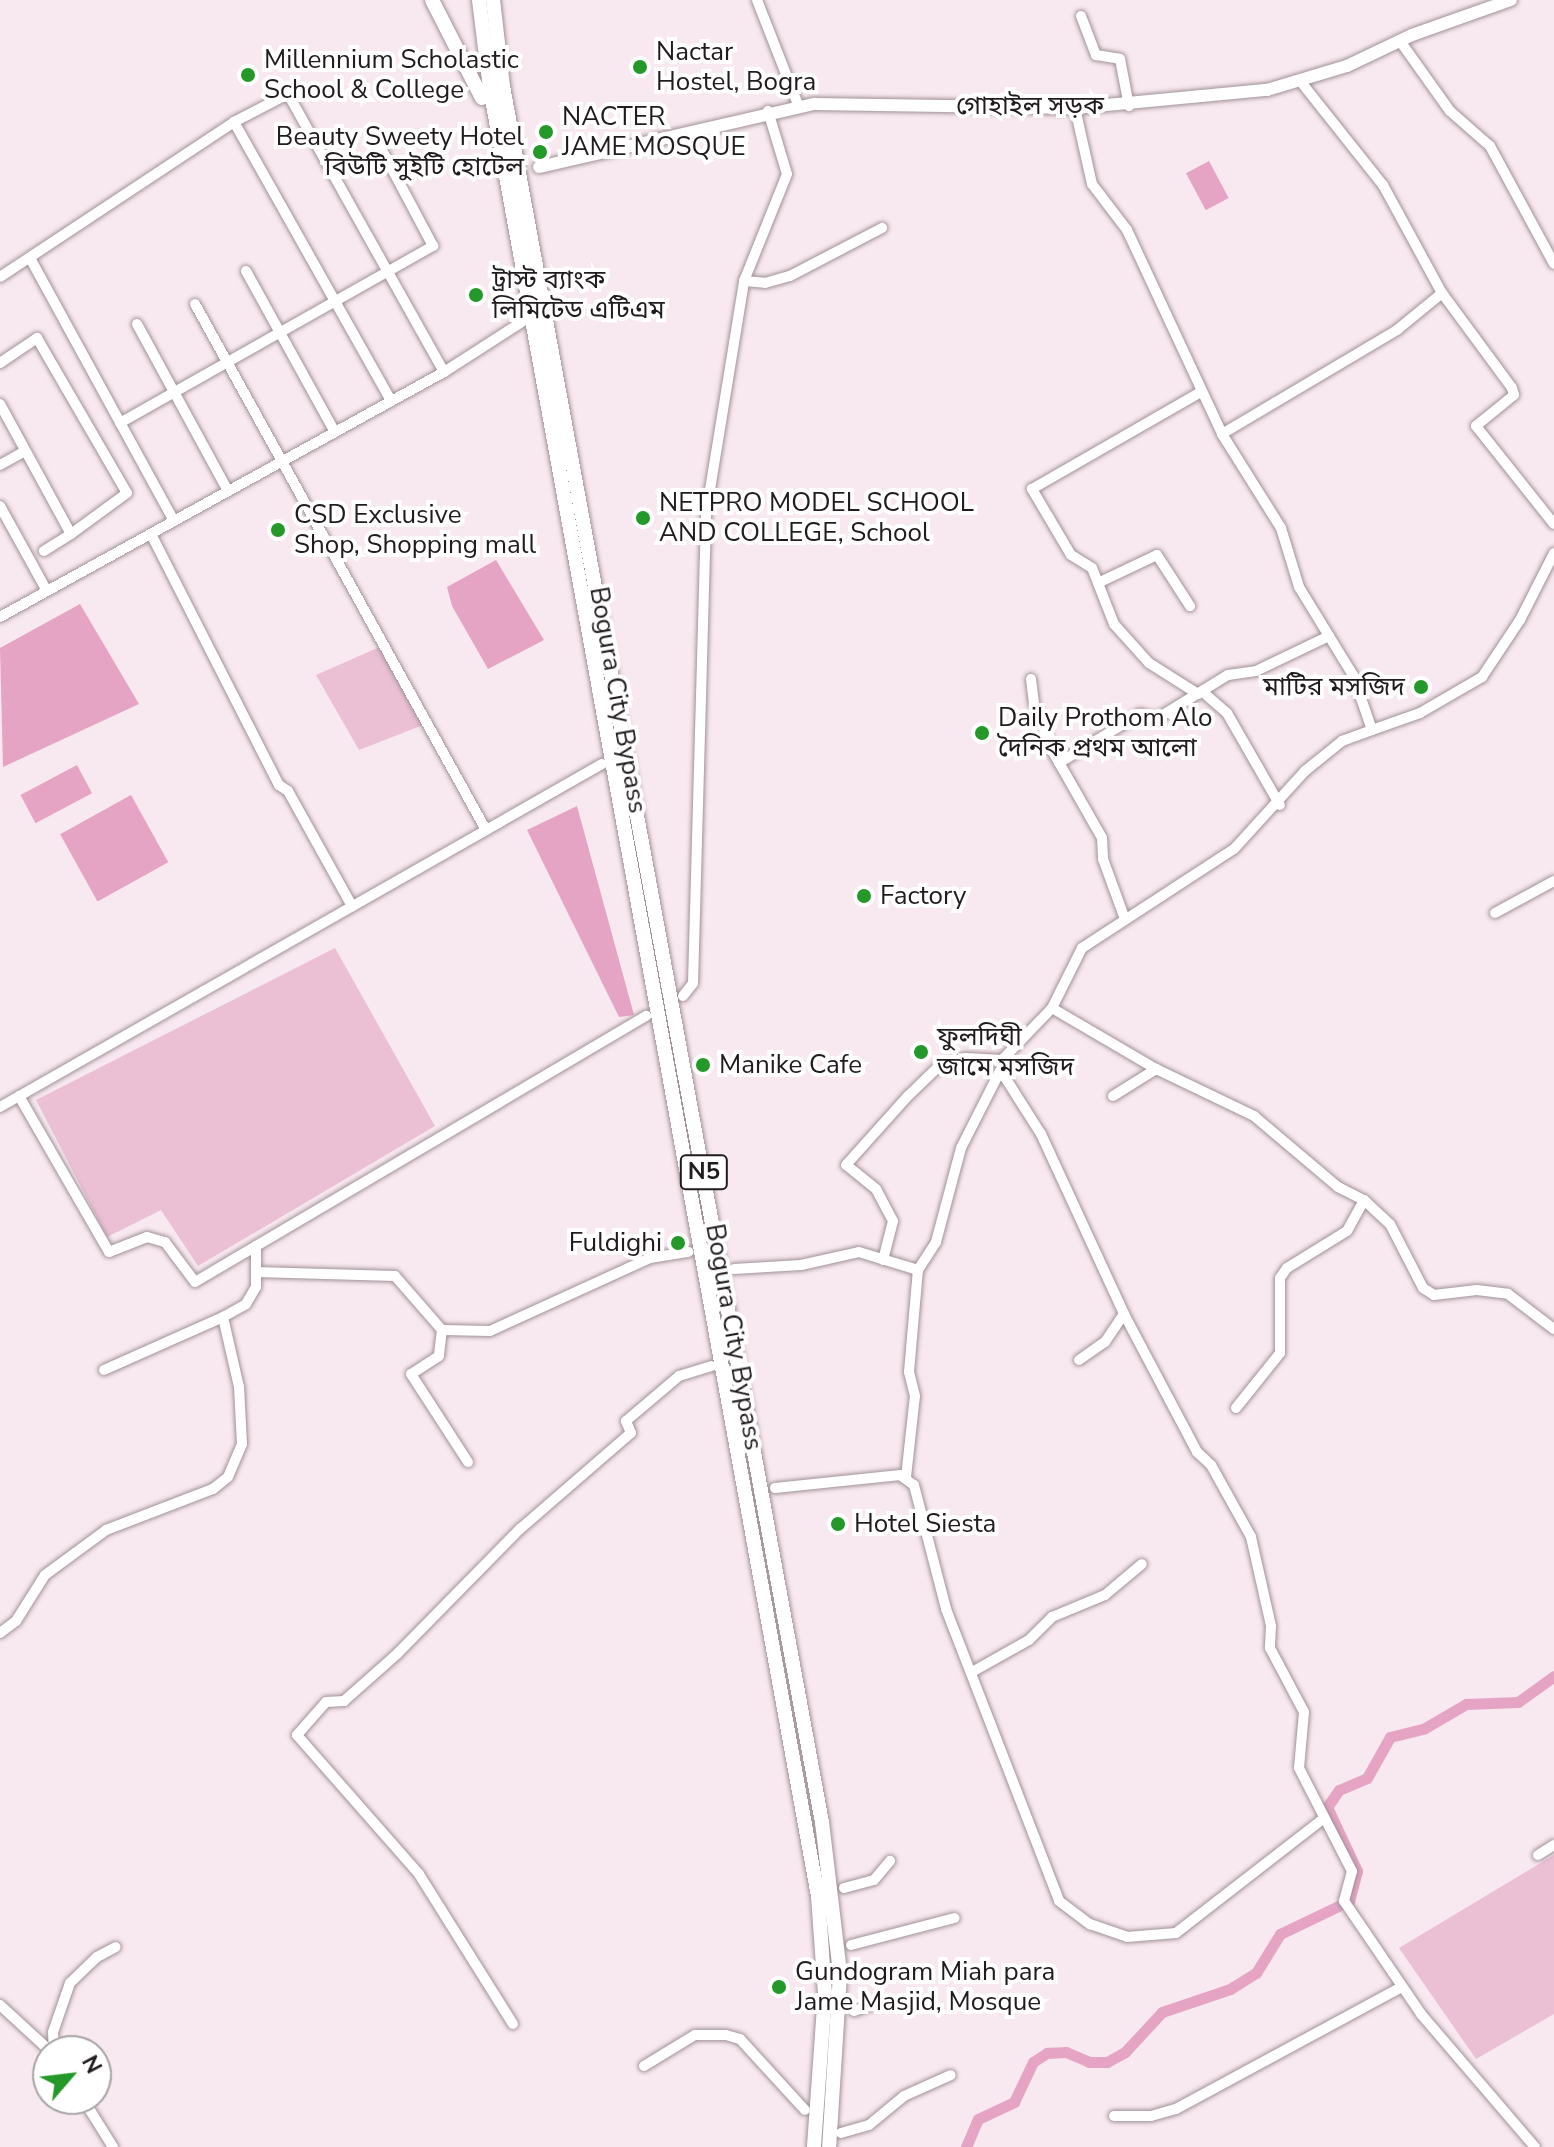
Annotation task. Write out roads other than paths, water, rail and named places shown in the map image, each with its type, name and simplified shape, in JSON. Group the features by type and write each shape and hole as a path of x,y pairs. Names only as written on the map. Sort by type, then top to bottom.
{"highway":[{"path":"432,0 482,98"},
{"name":"N5","path":"479,0 519,202"},
{"name":"N5","path":"493,0 519,202"},
{"name":"Bogura City Bypass","path":"519,202 818,1896 825,1993 814,2147"},
{"name":"Bogura City Bypass","path":"519,202 822,1822 840,1974 829,2147"}],"main road":[{"name":"গোহাইল সড়ক","path":"539,167 768,111 799,107 1129,106 1301,82 1511,0"}],"street":[{"path":"757,0 799,107"},
{"path":"1081,16 1096,55 1120,59 1129,106"},
{"path":"1400,41 1450,111 1490,146 1554,264"},
{"path":"1301,82 1383,185 1442,293 1512,388 1514,395 1476,426 1554,524"},
{"path":"0,277 234,122 288,94 444,372"},
{"path":"1075,108 1092,184 1127,230 1222,434 1281,528 1299,587 1353,675 1372,730"},
{"path":"683,996 693,983 706,514 744,281 787,174 768,111"},
{"path":"234,122 391,401"},
{"path":"120,423 427,252 433,242 382,150"},
{"path":"744,281 765,283 790,276 882,228"},
{"path":"30,258 174,521"},
{"path":"246,271 335,432"},
{"path":"1222,434 1397,330 1442,293"},
{"path":"195,304 486,830"},
{"path":"0,617 444,372 522,322"},
{"path":"137,324 228,491"},
{"path":"0,363 37,338 127,493 44,551"},
{"path":"1201,392 1033,484 1071,555 1092,568 1114,624 1149,663 1201,693 1227,713 1280,805"},
{"path":"0,404 71,534"},
{"path":"0,465 25,451"},
{"path":"0,506 47,591"},
{"path":"151,534 279,785 288,791 352,906"},
{"path":"906,1477 915,1396 909,1372 918,1270 936,1242 961,1148 1002,1066 1052,1008 1082,948 1234,849 1280,805 1305,771 1342,741 1420,713 1482,677 1550,574 1554,553"},
{"path":"1100,582 1157,555 1190,606"},
{"path":"1059,763 1140,714 1158,718 1228,675 1256,671 1329,636"},
{"path":"1031,679 1037,715 1059,763 1102,838 1103,859 1125,919"},
{"path":"0,1107 602,764"},
{"path":"1495,913 1554,881"},
{"path":"1052,1008 1156,1069 1254,1116 1338,1187 1364,1200 1390,1224 1423,1288 1434,1295 1477,1290 1508,1294 1554,1329"},
{"path":"19,1096 109,1252 147,1237 165,1242 195,1282 646,1016"},
{"path":"883,1260 893,1221 876,1189 846,1165 938,1067 966,1058 1002,1066 1041,1134 1124,1314 1197,1452 1211,1465 1251,1537 1271,1626 1270,1648 1304,1712 1299,1768 1352,1871 1344,1901 1402,1987 1535,2147"},
{"path":"1113,1096 1156,1069"},
{"path":"1236,1408 1280,1353 1280,1278 1287,1268 1347,1231 1364,1200"},
{"path":"104,1370 246,1304 256,1287 256,1246"},
{"path":"442,1330 490,1331 650,1258 689,1252"},
{"path":"734,1269 801,1265 859,1252 918,1270"},
{"path":"256,1272 395,1276 442,1330 439,1356 411,1374 468,1462"},
{"path":"1079,1360 1105,1342 1124,1314"},
{"path":"0,1633 16,1621 45,1575 106,1530 213,1489 228,1477 242,1444 239,1387 223,1317"},
{"path":"513,2024 419,1874 297,1735 326,1702 344,1701 398,1653 520,1529 631,1433 626,1421 679,1376 711,1366"},
{"path":"775,1488 906,1477 914,1485 946,1609 1059,1901 1090,1924 1127,1937 1176,1933 1324,1818"},
{"path":"972,1672 1029,1640 1052,1617 1105,1595 1142,1564"},
{"path":"1538,1855 1554,1845"},
{"path":"844,1888 874,1880 890,1861"},
{"path":"851,1945 955,1918"},
{"path":"53,2035 70,1983 97,1957 116,1947"},
{"path":"1114,2116 1151,2116 1176,2109 1402,1987"},
{"path":"854,2011 879,2002"},
{"path":"0,2005 34,2035"},
{"path":"644,2066 695,2035 726,2035 740,2039 805,2110"},
{"path":"841,2133 869,2125 904,2096 951,2075"},
{"path":"93,2115 113,2147"}],"waterway":[{"path":"966,2147 978,2119 1014,2102 1033,2062 1047,2053 1066,2052 1089,2062 1107,2062 1125,2052 1162,2012 1230,1989 1256,1973 1280,1934 1349,1901 1357,1871 1327,1807 1339,1790 1367,1778 1390,1737 1425,1728 1466,1704 1518,1702 1554,1676"}],"place":[{"name":"Nactar Hostel, Bogra","path":"640,67"},
{"name":"Millennium Scholastic School & College","path":"248,75"},
{"name":"NACTER JAME MOSQUE","path":"546,132"},
{"name":"Beauty Sweety Hotel বিউটি সুইটি হোটেল","path":"540,152"},
{"name":"ট্রাস্ট ব্যাংক লিমিটেড এটিএম","path":"476,295"},
{"name":"NETPRO MODEL SCHOOL AND COLLEGE, School","path":"643,518"},
{"name":"CSD Exclusive Shop, Shopping mall","path":"278,530"},
{"name":"মাটির মসজিদ","path":"1421,687"},
{"name":"Daily Prothom Alo দৈনিক প্রথম আলো","path":"982,733"},
{"name":"Factory","path":"864,896"},
{"name":"ফুলদিঘী জামে মসজিদ","path":"921,1052"},
{"name":"Manike Cafe","path":"703,1065"},
{"name":"Fuldighi","path":"678,1243"},
{"name":"Hotel Siesta","path":"838,1524"},
{"name":"Gundogram Miah para Jame Masjid, Mosque","path":"779,1987"}]}
